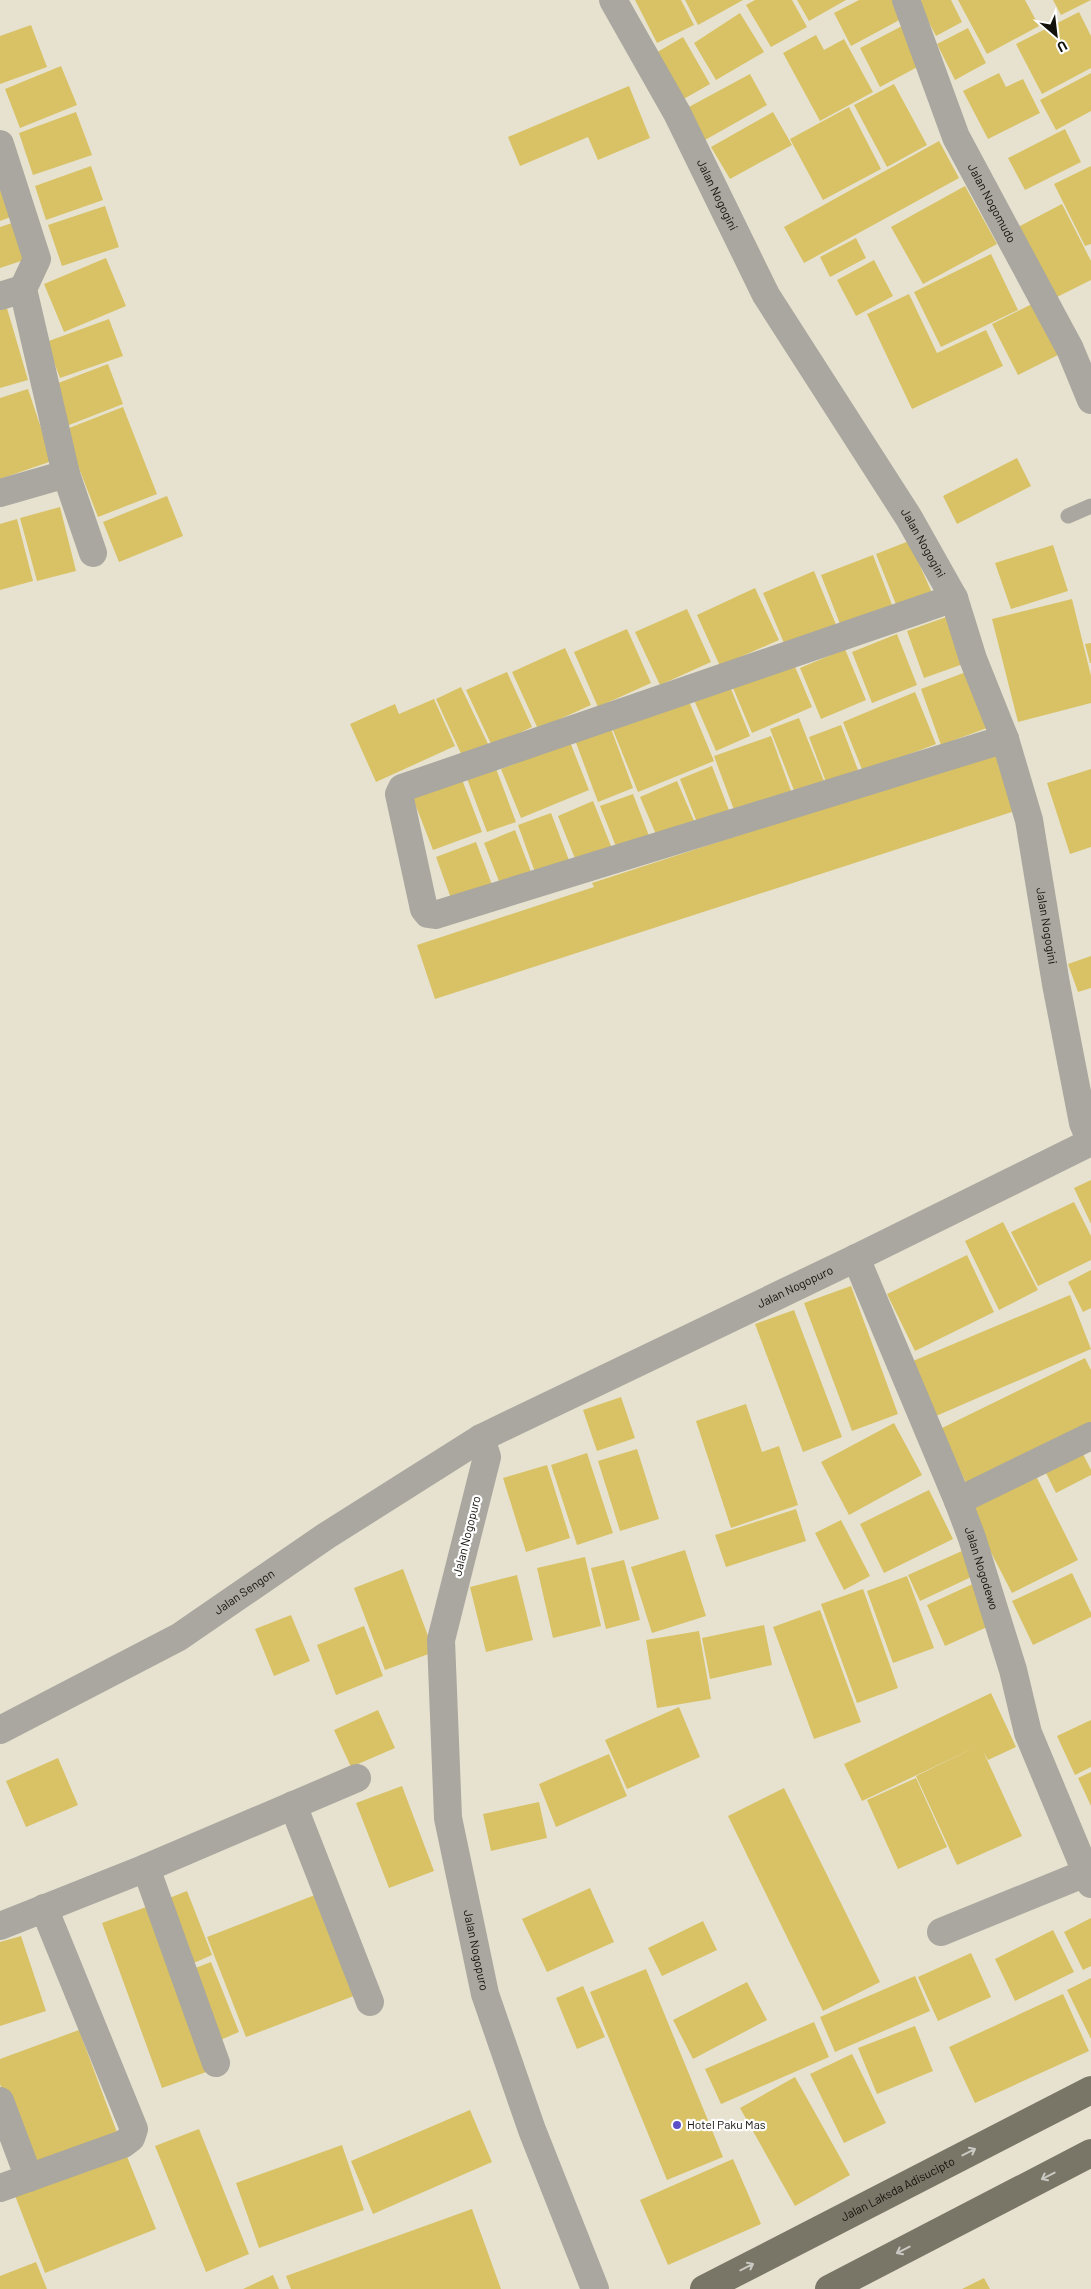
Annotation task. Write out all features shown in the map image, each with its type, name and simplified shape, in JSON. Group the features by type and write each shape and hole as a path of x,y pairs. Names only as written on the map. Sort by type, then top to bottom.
{"main road":[{"name":"Jalan Laksda Adisucipto","path":"704,2289 1091,2090"},
{"path":"828,2289 1091,2153"}],"street":[{"name":"Jalan Nogogini","path":"613,0 677,113 766,295 909,518 954,598 973,659 1005,739 1029,820 1056,984 1083,1123 1091,1142"},
{"name":"Jalan Nogomudo","path":"906,0 956,137 1080,344 1091,400"},
{"path":"2,159 37,258 11,293 66,474 93,553"},
{"path":"0,493 66,474"},
{"path":"954,598 402,788 399,794 424,909 428,914 435,915 1005,739"},
{"name":"Jalan Nogopuro","path":"595,2289 532,2130 485,1994 448,1818 441,1640 487,1457 481,1438 856,1258 1091,1142"},
{"name":"Jalan Nogodewo","path":"856,1258 958,1500 972,1538 1013,1670 1028,1733 1089,1876"},
{"path":"958,1500 1091,1436"},
{"name":"Jalan Sengon","path":"0,1730 179,1637 326,1536 481,1438"},
{"path":"0,1926 146,1868 357,1778"},
{"path":"293,1805 370,2002"},
{"path":"146,1868 216,2063"},
{"path":"941,1932 1089,1876"},
{"path":"0,2188 123,2144 132,2138 134,2128 44,1908"},
{"path":"0,2102 29,2178"}],"lane":[{"path":"1068,516 1091,506"}],"building":[{"path":"635,0 681,0 694,25 657,43"},
{"path":"685,0 743,0 698,25"},
{"path":"755,0 792,0 807,27 771,47 746,5"},
{"path":"797,0 846,0 809,21"},
{"path":"859,0 896,0 905,17 851,46 834,13"},
{"path":"922,0 951,0 962,22 936,36 918,2"},
{"path":"958,0 1025,0 1039,26 987,54"},
{"path":"1053,0 1091,0 1061,15"},
{"path":"1079,12 1091,36 1091,68 1042,94 1016,44"},
{"path":"740,13 764,52 716,80 694,43"},
{"path":"31,25 47,67 0,84 0,36"},
{"path":"904,25 925,63 880,87 860,48"},
{"path":"968,28 986,63 955,80 937,44"},
{"path":"816,35 824,50 844,39 873,92 820,121 783,53"},
{"path":"683,37 710,84 682,100 654,54"},
{"path":"61,66 77,105 20,128 5,89"},
{"path":"999,73 1006,87 1023,79 1040,113 988,139 963,91"},
{"path":"1091,73 1091,111 1056,130 1040,100"},
{"path":"750,74 767,105 705,140 687,108"},
{"path":"894,84 927,145 887,167 854,105"},
{"path":"629,86 650,138 598,160 588,137 520,166 508,137"},
{"path":"849,107 881,169 823,200 790,139"},
{"path":"76,112 92,155 33,175 19,133"},
{"path":"773,112 792,145 730,179 711,147"},
{"path":"1065,129 1081,162 1025,190 1008,158"},
{"path":"939,141 959,178 804,263 784,227"},
{"path":"91,166 103,200 46,220 35,186"},
{"path":"1091,166 1091,244 1085,246 1054,184"},
{"path":"0,178 16,215 0,221"},
{"path":"965,186 997,244 923,284 891,227"},
{"path":"1062,204 1091,261 1091,280 1055,298 1018,227"},
{"path":"105,206 119,247 62,266 48,225"},
{"path":"15,222 27,259 0,268 0,227"},
{"path":"856,238 866,258 830,277 820,257"},
{"path":"991,254 1018,310 941,347 914,292"},
{"path":"106,258 126,306 64,332 44,284"},
{"path":"874,260 893,296 856,316 837,280"},
{"path":"909,294 937,353 986,330 1003,366 912,409 867,314"},
{"path":"4,298 28,380 0,388 0,299"},
{"path":"1032,304 1058,355 1018,375 992,324"},
{"path":"109,319 123,356 60,378 46,342"},
{"path":"108,364 123,404 64,427 48,387"},
{"path":"28,389 52,461 0,479 0,398"},
{"path":"123,407 157,494 98,517 64,430"},
{"path":"1017,458 1031,486 957,524 943,496"},
{"path":"167,496 183,536 119,562 103,522"},
{"path":"60,507 76,571 37,581 20,518"},
{"path":"17,519 33,581 0,590 0,524"},
{"path":"909,541 932,593 897,607 876,554"},
{"path":"1053,545 1068,591 1011,609 995,563"},
{"path":"873,555 894,610 842,629 821,575"},
{"path":"814,571 837,627 786,648 763,593"},
{"path":"755,588 779,640 720,666 697,615"},
{"path":"1072,599 1091,676 1091,703 1018,722 992,619"},
{"path":"687,609 711,662 660,685 635,632"},
{"path":"949,616 966,663 924,678 907,631"},
{"path":"627,629 651,683 598,707 574,652"},
{"path":"897,634 917,685 872,703 852,652"},
{"path":"1091,643 1091,663 1090,663 1085,644"},
{"path":"565,648 591,705 538,729 512,672"},
{"path":"845,649 866,700 821,719 800,668"},
{"path":"793,662 812,707 752,733 733,688"},
{"path":"507,672 532,727 492,746 466,690"},
{"path":"966,672 987,728 941,745 921,689"},
{"path":"729,684 750,736 716,751 694,700"},
{"path":"461,687 489,746 463,758 436,699"},
{"path":"915,692 936,744 863,772 843,722"},
{"path":"434,699 455,746 376,782 350,724 395,704 399,714"},
{"path":"688,699 714,761 638,792 613,730"},
{"path":"799,718 824,781 795,793 770,729"},
{"path":"841,725 858,770 826,782 809,737"},
{"path":"610,726 633,788 598,802 575,740"},
{"path":"771,736 791,791 734,810 714,756"},
{"path":"570,742 589,790 521,818 501,769"},
{"path":"1001,750 1021,809 435,999 417,945 594,887 592,883"},
{"path":"495,766 516,822 487,832 466,776"},
{"path":"712,766 730,813 698,825 680,779"},
{"path":"1091,769 1091,847 1070,854 1047,783"},
{"path":"461,777 482,832 433,850 412,796"},
{"path":"677,781 695,823 658,839 640,797"},
{"path":"633,794 651,841 619,854 600,806"},
{"path":"593,801 613,851 578,866 558,816"},
{"path":"551,813 570,863 536,875 518,825"},
{"path":"515,830 533,877 502,889 484,843"},
{"path":"476,842 494,890 453,904 436,857"},
{"path":"1091,956 1091,988 1078,992 1068,964"},
{"path":"1091,1180 1091,1224 1074,1188"},
{"path":"1074,1202 1091,1236 1091,1260 1038,1286 1011,1232"},
{"path":"1003,1222 1038,1290 999,1310 965,1241"},
{"path":"967,1255 994,1312 915,1351 887,1294"},
{"path":"1091,1270 1091,1308 1083,1312 1068,1282"},
{"path":"851,1286 898,1414 852,1431 804,1303"},
{"path":"1070,1295 1091,1349 936,1416 913,1361"},
{"path":"794,1310 842,1437 803,1452 755,1324"},
{"path":"1085,1358 1091,1370 1091,1427 968,1487 940,1429"},
{"path":"621,1397 635,1438 597,1451 583,1410"},
{"path":"746,1404 762,1452 779,1446 798,1505 731,1528 696,1421"},
{"path":"894,1423 922,1475 849,1515 821,1462"},
{"path":"637,1449 659,1519 620,1531 598,1461"},
{"path":"1082,1452 1091,1470 1091,1475 1056,1493 1045,1471"},
{"path":"587,1453 613,1533 577,1545 551,1465"},
{"path":"547,1465 570,1538 526,1552 503,1478"},
{"path":"1034,1472 1078,1560 1012,1593 967,1506"},
{"path":"929,1490 953,1539 884,1573 860,1524"},
{"path":"796,1509 806,1541 726,1567 715,1535"},
{"path":"841,1520 870,1576 844,1590 815,1533"},
{"path":"971,1547 982,1572 920,1601 908,1575"},
{"path":"685,1550 706,1616 652,1633 631,1567"},
{"path":"585,1557 601,1626 553,1638 537,1568"},
{"path":"624,1560 640,1620 606,1629 591,1568"},
{"path":"403,1569 434,1652 385,1670 354,1588"},
{"path":"1072,1573 1091,1613 1091,1617 1033,1645 1012,1601"},
{"path":"517,1575 533,1640 486,1652 470,1587"},
{"path":"907,1576 934,1648 893,1663 867,1591"},
{"path":"977,1582 996,1623 945,1646 927,1605"},
{"path":"863,1589 898,1688 857,1703 821,1604"},
{"path":"820,1610 861,1722 814,1739 773,1627"},
{"path":"291,1615 310,1661 274,1676 255,1629"},
{"path":"764,1625 772,1665 710,1679 702,1638"},
{"path":"364,1626 383,1676 336,1695 317,1645"},
{"path":"699,1631 711,1699 657,1708 646,1640"},
{"path":"991,1693 1016,1747 988,1760 983,1751 1022,1836 957,1865 916,1776 980,1745 862,1801 844,1764"},
{"path":"679,1707 700,1757 627,1789 605,1740"},
{"path":"378,1710 395,1748 351,1767 334,1730"},
{"path":"1091,1720 1091,1767 1075,1775 1057,1736"},
{"path":"609,1754 627,1796 556,1827 539,1784"},
{"path":"58,1758 78,1805 26,1827 6,1781"},
{"path":"1091,1772 1091,1806 1078,1778"},
{"path":"916,1778 947,1847 898,1869 867,1800"},
{"path":"402,1786 434,1871 389,1888 356,1803"},
{"path":"784,1788 880,1982 823,2011 728,1816"},
{"path":"539,1802 547,1838 491,1851 483,1814"},
{"path":"590,1888 614,1942 547,1972 522,1919"},
{"path":"187,1891 212,1955 189,1965 164,1900"},
{"path":"320,1893 359,1994 246,2037 207,1937"},
{"path":"149,1906 209,2071 162,2088 102,1923"},
{"path":"1091,1918 1091,1966 1083,1970 1064,1932"},
{"path":"703,1921 717,1950 662,1976 648,1948"},
{"path":"1053,1930 1074,1972 1015,2001 995,1959"},
{"path":"21,1936 46,2011 0,2026 0,1942"},
{"path":"971,1953 991,1997 938,2021 918,1977"},
{"path":"211,1962 239,2032 218,2041 190,1970"},
{"path":"646,1969 723,2157 667,2180 590,1992"},
{"path":"915,1976 930,2011 835,2052 820,2017"},
{"path":"1091,1978 1091,2039 1067,1990"},
{"path":"747,1982 767,2020 693,2059 673,2020"},
{"path":"583,1986 605,2037 577,2049 556,1998"},
{"path":"1063,1994 1089,2051 975,2103 949,2047"},
{"path":"814,2022 829,2057 721,2104 705,2069"},
{"path":"915,2026 933,2071 877,2094 858,2048"},
{"path":"79,2030 118,2135 30,2167 0,2084 0,2059"},
{"path":"852,2054 886,2123 844,2143 810,2074"},
{"path":"795,2077 850,2175 795,2206 740,2108"},
{"path":"470,2110 492,2162 373,2214 351,2161"},
{"path":"199,2129 249,2254 206,2272 155,2146"},
{"path":"342,2145 364,2210 259,2248 236,2183"},
{"path":"124,2149 156,2229 45,2273 14,2193"},
{"path":"733,2159 761,2224 668,2265 640,2200"},
{"path":"472,2209 501,2289 291,2289 286,2276"},
{"path":"36,2262 47,2289 0,2289 0,2276"},
{"path":"273,2275 279,2289 243,2289"},
{"path":"984,2278 990,2289 962,2289"}],"place":[{"name":"Hotel Paku Mas","path":"677,2125"}]}
